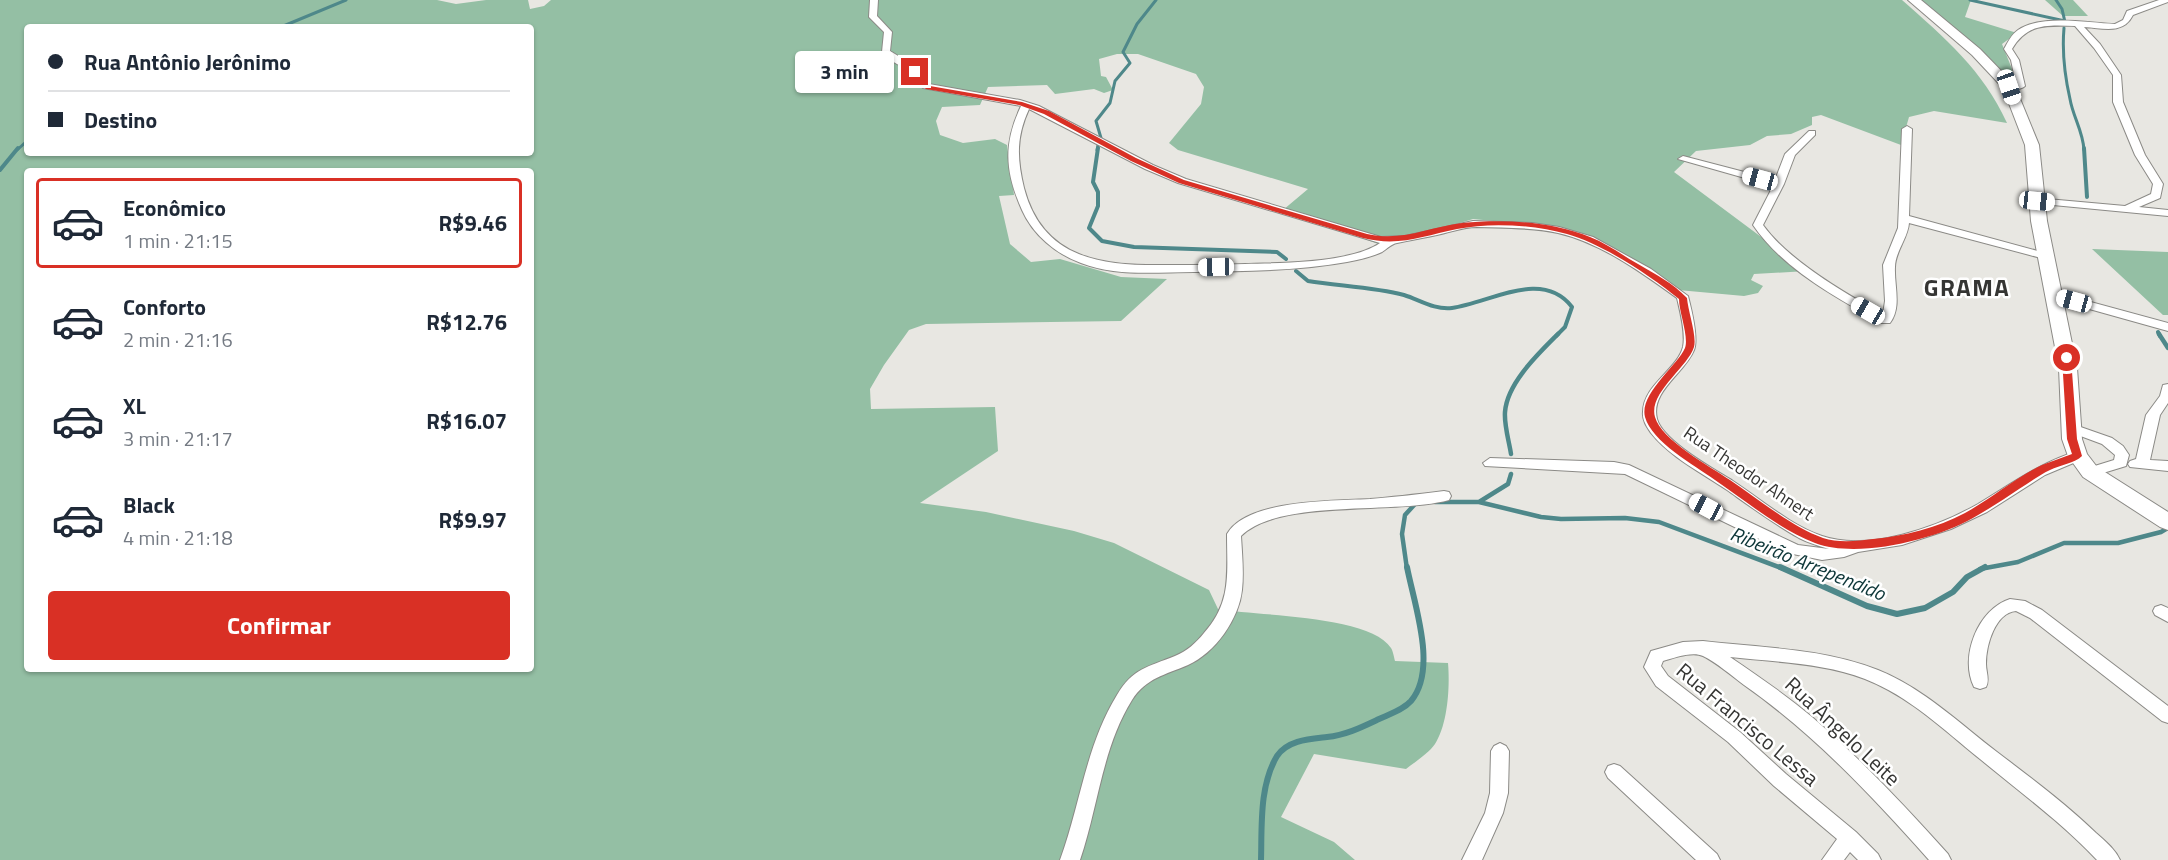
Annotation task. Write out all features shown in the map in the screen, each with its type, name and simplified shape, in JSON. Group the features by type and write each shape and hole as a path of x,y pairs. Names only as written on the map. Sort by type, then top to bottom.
{"main road":[{"path":"1914,0 1976,52 2009,87 2032,145 2045,256 2068,368 2072,439 2084,464 2164,519"}],"street":[{"path":"874,0 873,17 888,32 883,42 884,48 891,57 909,66 923,85 941,91 1026,105 1047,112 1134,160 1182,182 1346,231 1392,240"},
{"path":"2009,87 2021,86 2015,60 2008,48 2020,32 2031,26 2044,25 2117,27 2126,21 2130,13 2167,0"},
{"path":"2079,26 2097,46 2117,75 2118,102 2140,155 2158,184 2156,195 2124,210"},
{"path":"1026,105 1014,135 1014,162 1025,209 1039,232 1077,258 1102,266 1126,269 1286,265 1316,263 1366,254 1383,248 1392,240"},
{"path":"1812,133 1790,154 1779,184 1758,222 1759,229 1779,248 1844,296 1886,320 1889,316 1891,301 1889,265 1903,228 1907,129"},
{"path":"1683,159 1779,184"},
{"path":"2037,201 2168,213"},
{"path":"1904,218 2045,256"},
{"name":"Rua Theodor Ahnert","path":"1392,240 1473,224 1532,226 1568,232 1590,239 1674,289 1683,298 1684,315 1690,337 1689,348 1664,380 1652,402 1649,415 1656,430 1686,455 1742,494 1817,540 1831,544 1861,545 1920,535 1959,521 2045,468 2121,463 2168,466"},
{"path":"2055,296 2168,327"},
{"path":"2142,464 2153,416 2166,396 2168,387"},
{"path":"2072,428 2118,448 2123,458 2121,463"},
{"path":"1490,463 1614,467 1629,470 1778,543 1806,553 1828,555 1861,545"},
{"path":"1070,860 1082,832 1107,735 1134,683 1145,673 1184,660 1201,649 1231,606 1234,588 1234,534 1239,527 1261,518 1298,509 1444,496"},
{"path":"1980,682 1976,667 1985,630 1993,618 2008,605 2018,605 2036,614 2168,716"},
{"name":"Rua Francisco Lessa","path":"1703,648 1683,648 1657,656 1652,667 1654,672 1695,708 1734,737 1787,787 1849,838 1870,860"},
{"path":"1703,648 1850,667 1896,685 1916,697 2028,786 2080,830 2110,860"},
{"name":"Rua Ângelo Leite","path":"1703,648 1763,688 1807,723 1941,860"},
{"path":"1472,860 1494,813 1499,793 1500,751"},
{"path":"1614,772 1710,860"},
{"path":"1832,860 1849,838"}],"green space":[{"path":"0,0 437,0 456,4 486,0 528,0 530,9 544,6 551,0 1902,0 1948,42 1975,71 1987,87 2007,123 1934,111 1909,117 1901,145 1821,115 1812,117 1812,125 1791,134 1767,136 1750,145 1696,151 1674,172 1807,271 1754,274 1751,280 1763,286 1758,293 1744,296 1678,290 1614,252 1564,228 1473,219 1384,246 1283,210 1308,189 1178,150 1169,143 1201,104 1204,87 1196,74 1138,54 1117,54 1099,59 1101,76 1106,77 1113,90 1104,93 1094,89 1055,94 1047,85 988,87 980,105 942,107 936,121 940,135 963,143 995,139 1007,145 1014,195 999,196 1010,244 1031,262 1060,259 1121,277 1167,279 1121,321 926,324 909,330 870,389 871,409 995,407 998,451 920,503 986,512 1074,531 1114,543 1209,590 1218,609 1337,623 1379,637 1391,648 1395,661 1448,663 1449,683 1443,726 1435,744 1429,751 1406,769 1314,754 1281,817 1334,842 1355,860 0,860"},
{"path":"1916,0 1971,0 1965,17 2017,33 2002,44 2012,69 2017,91 2013,93"},
{"path":"2045,0 2073,0 2088,16 2063,16"},
{"path":"2092,249 2168,252 2168,315 2163,315"}],"waterway":[{"path":"288,24 346,0"},
{"path":"1101,138 1096,121 1110,103 1115,81 1130,63 1123,52 1137,24 1156,0"},
{"path":"1970,0 2065,21"},
{"path":"2056,0 2062,9 2065,21"},
{"path":"2064,28 2067,82 2071,106 2084,150"},
{"path":"17,150 24,144"},
{"path":"1097,150 1098,145"},
{"path":"0,170 18,148"},
{"path":"1098,148 1093,182 1098,192 1098,206 1089,228 1102,241 1134,247 1277,252 1286,259"},
{"path":"2084,148 2087,197"},
{"path":"1296,271 1308,281 1393,292 1445,308 1467,305 1499,295 1531,289 1546,290 1560,296 1572,307 1565,327 1525,369 1511,390 1507,401 1505,422 1511,454"},
{"path":"2159,334 2168,348"},
{"path":"1479,502 1508,484 1511,474"},
{"name":"Ribeirão Arrependido","path":"1435,502 1479,502"},
{"name":"Ribeirão Arrependido","path":"1479,502 1541,517 1625,518 1659,522 1784,569"},
{"name":"Ribeirão Arrependido","path":"1407,569 1402,534 1405,515 1415,504"},
{"name":"Ribeirão Arrependido","path":"1982,569 2018,562 2064,543 2118,543 2161,532 2168,528"},
{"name":"Ribeirão Arrependido","path":"1261,860 1264,793 1277,756 1293,743 1347,733 1392,713 1408,704 1419,688 1423,672 1422,636 1407,567"},
{"name":"Ribeirão Arrependido","path":"1780,567 1867,606 1897,614 1925,608 1953,592 1967,577 1982,569"}],"district":[{"name":"GRAMA","path":"1967,287"}],"route":[{"path":"915,72 923,85 928,88 1020,103 1047,112 1134,160 1182,182 1380,240 1405,239 1473,224 1532,226 1568,232 1590,239 1663,282 1683,298 1684,315 1690,337 1689,348 1679,364 1664,380 1652,402 1649,415 1652,425 1667,441 1686,455 1777,517 1817,540 1831,544 1861,545 1892,542 1920,535 1959,521 2045,468 2078,456 2072,439 2067,358"}]}
